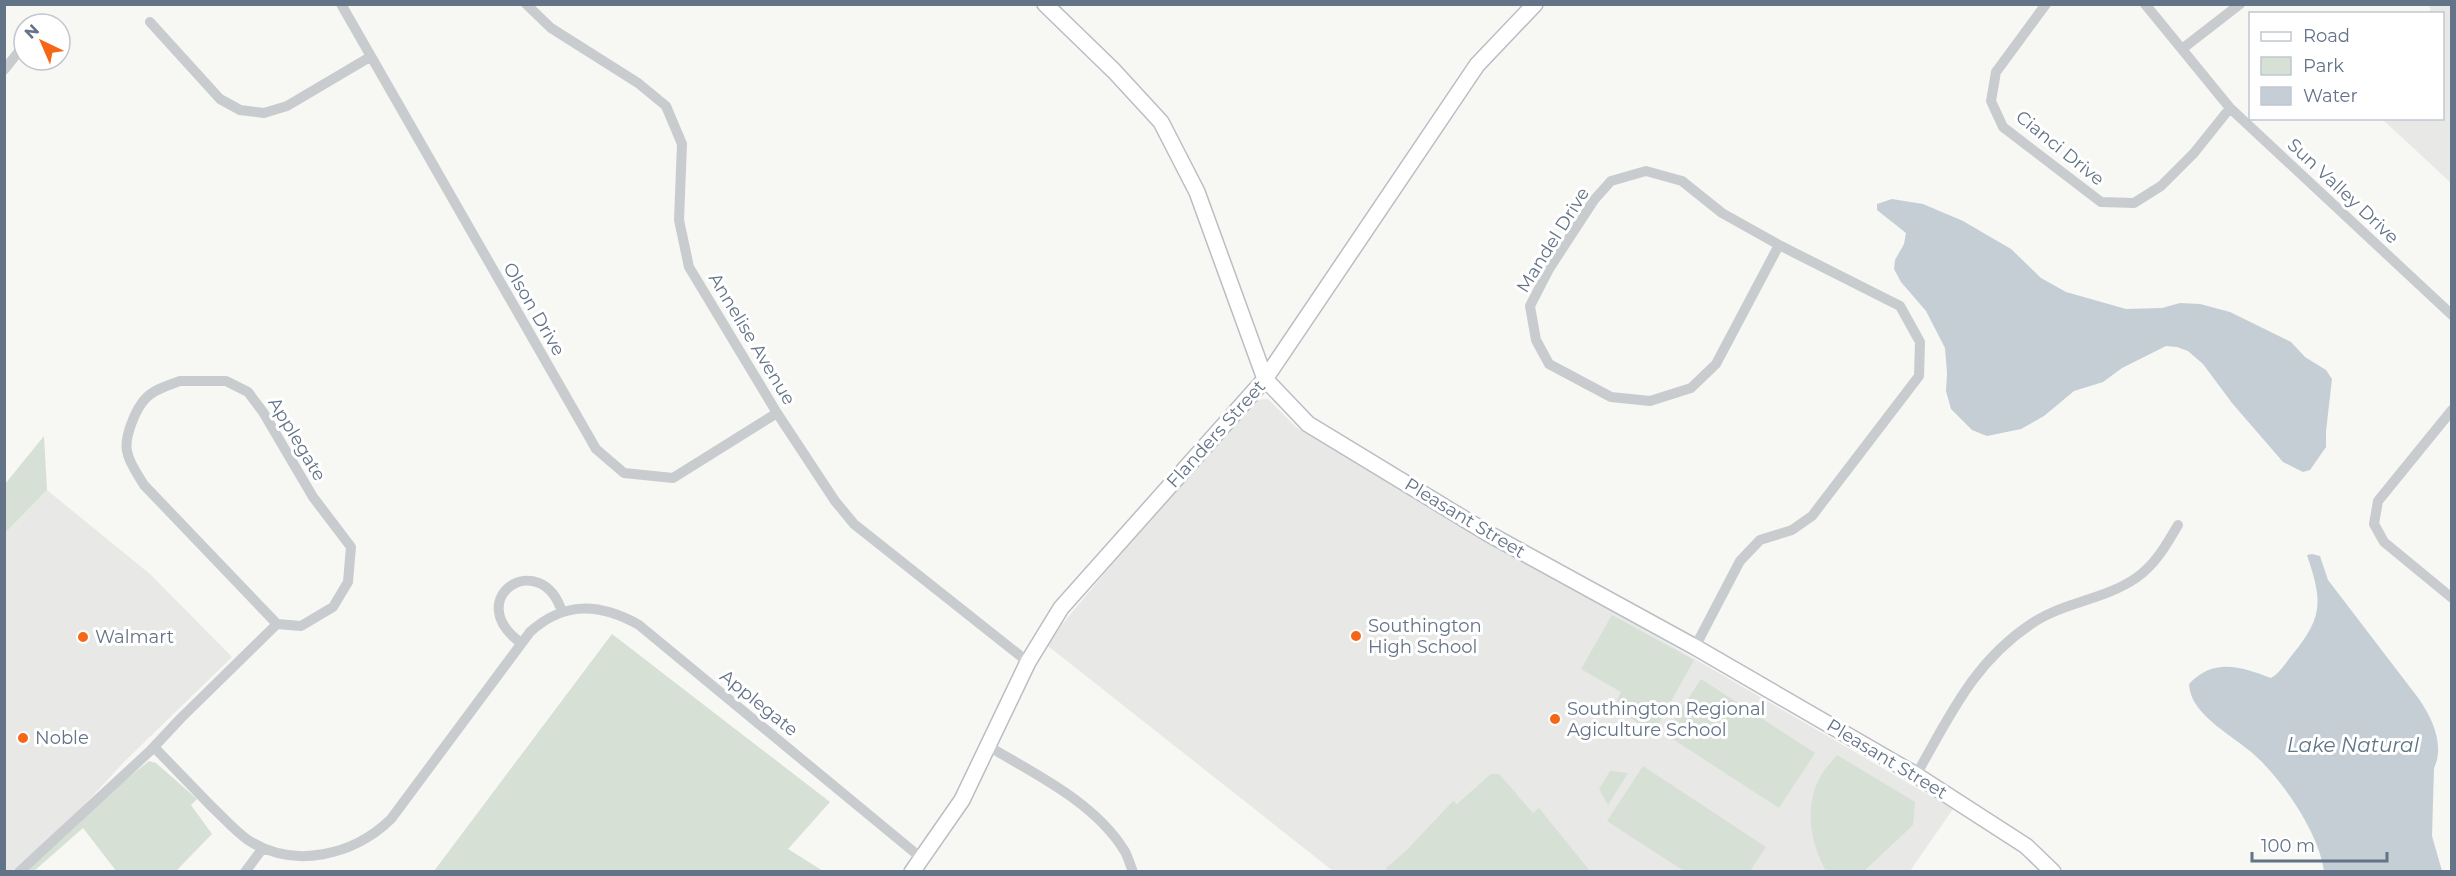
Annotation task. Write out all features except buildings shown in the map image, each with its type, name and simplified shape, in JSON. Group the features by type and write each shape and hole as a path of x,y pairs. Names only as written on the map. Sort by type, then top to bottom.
{"street":[{"name":"Olson Drive","path":"341,4 596,449 624,473 673,478 777,413"},
{"name":"Annelise Avenue","path":"526,4 550,28 638,83 666,106 682,144 679,220 689,267 777,413 835,501 854,524 1028,662"},
{"name":"Pleasant Street","path":"1045,4 1114,71 1161,122 1197,192 1265,379 1308,424 1489,534 1695,647 1916,775 2026,846 2054,872"},
{"name":"Flanders Street","path":"912,872 920,857 962,800 1028,662 1061,608 1265,379 1477,65 1535,4"},
{"name":"Cianci Drive","path":"2046,4 1996,72 1991,101 2003,127 2102,202 2134,203 2161,186 2194,153 2230,108"},
{"name":"Sun Valley Drive","path":"2145,4 2230,108 2451,315"},
{"path":"2182,49 2240,4"},
{"path":"150,22 219,99 240,110 264,112 287,106 370,57"},
{"name":"Mandel Drive","path":"1695,647 1740,561 1760,540 1792,530 1812,516 1919,376 1920,342 1900,306 1779,245 1722,213 1682,181 1647,171 1611,181 1594,200 1550,269 1530,306 1536,340 1549,364 1611,397 1650,401 1691,388 1716,364 1779,245"},
{"name":"Applegate","path":"180,381 226,381 248,392 263,412 313,497 351,547 348,582 333,607 302,626 277,624 144,485 135,471 127,451 127,436 146,398 162,388 180,381"},
{"path":"2451,410 2378,501 2374,524 2384,542 2451,598"},
{"path":"1916,775 1976,673 1994,655 2033,623 2056,610 2114,590 2137,578 2164,548 2178,525"},
{"path":"521,643 508,633 498,617 499,603 511,585 528,581 544,585 554,594 561,612"},
{"name":"Applegate","path":"154,747 233,828 263,848 304,855 328,853 355,845 381,828 401,806 521,643 539,624 561,612 596,609 618,614 639,625 920,857"},
{"path":"19,872 154,747 277,624"},
{"path":"988,746 1044,779 1093,813 1124,850 1133,872"},
{"path":"245,872 263,848"}],"shaded area":[{"path":"2427,5 2451,5 2451,183 2383,120 2444,120 2444,12 2429,12 2431,9"},
{"name":"Southington High School","path":"1268,399 1296,427 1953,809 1910,871 1333,871 1048,646 1060,627 1113,563 1256,400"},
{"path":"47,490 150,574 232,657 123,763 77,813 12,871 5,872 5,533"}],"green space":[{"path":"44,436 47,490 5,533 5,484"},
{"path":"1612,615 1694,660 1654,732 1613,708 1621,692 1581,669"},
{"path":"612,634 830,802 788,849 823,871 434,871"},
{"path":"1701,679 1815,753 1779,808 1665,734"},
{"path":"1837,755 1915,802 1913,825 1864,871 1826,871 1813,837 1811,813 1815,789 1822,774"},
{"path":"149,761 156,763 197,799 191,805 212,834 176,871 117,872 83,828 34,871 25,872 114,789"},
{"path":"1643,766 1766,847 1750,871 1684,871 1607,821"},
{"path":"1610,771 1628,773 1608,805 1599,789"},
{"path":"1491,774 1499,774 1533,813 1539,808 1590,871 1388,871 1386,868 1406,851 1453,801 1457,804"}],"water":[{"path":"1892,199 1923,204 1963,221 2011,249 2041,278 2066,292 2126,309 2162,308 2180,303 2200,304 2230,312 2291,342 2305,357 2326,370 2332,379 2326,447 2310,470 2303,472 2283,462 2232,403 2203,364 2188,351 2166,346 2122,368 2103,382 2074,391 2044,416 2021,429 1987,436 1972,430 1951,409 1946,391 1945,348 1926,311 1901,282 1894,269 1895,260 1904,244 1906,233 1877,210 1877,204"},
{"name":"Lake Natural","path":"2307,555 2320,556 2328,580 2419,699 2436,732 2438,750 2434,768 2432,836 2442,871 2324,871 2316,842 2308,826 2280,783 2260,760 2206,717 2191,696 2189,684 2208,670 2218,667 2249,670 2271,678 2281,670 2303,641 2315,618 2316,584"}],"place":[{"name":"Southington High School","path":"1356,636"},
{"name":"Walmart","path":"83,637"},
{"name":"Southington Regional Agiculture School","path":"1555,719"},
{"name":"Noble","path":"23,738"}]}
